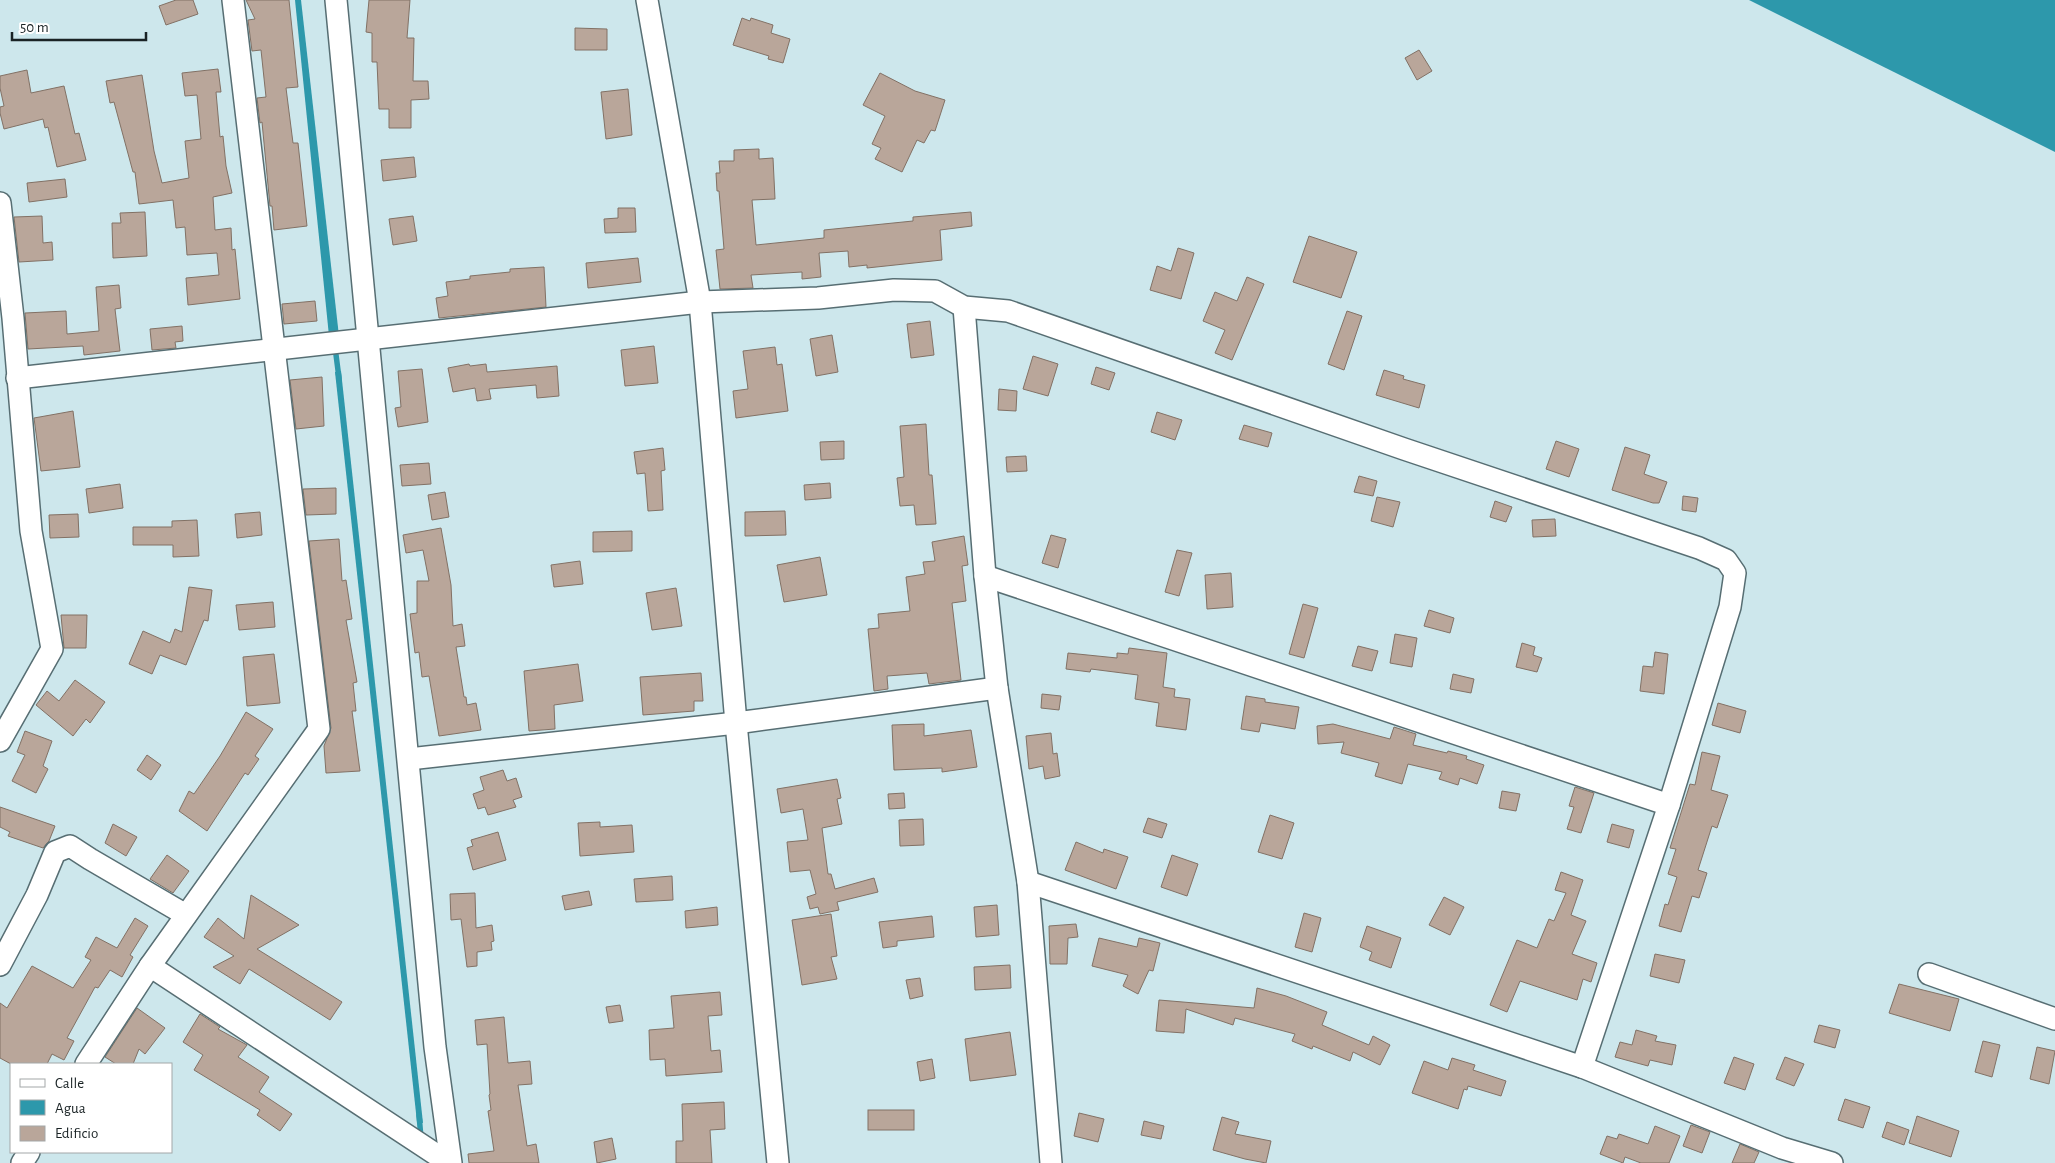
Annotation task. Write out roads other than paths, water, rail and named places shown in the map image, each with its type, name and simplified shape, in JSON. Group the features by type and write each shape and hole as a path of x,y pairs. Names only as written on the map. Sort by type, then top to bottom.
{"street":[{"path":"87,1063 150,966 319,729 232,0"},
{"path":"336,0 435,1047 450,1163"},
{"path":"647,0 700,302 736,723 778,1163"},
{"path":"0,203 13,318 31,531 52,649 0,740"},
{"path":"17,378 700,302 818,298 894,290 935,291 964,307 1008,311 1404,449 1699,548 1726,560 1735,573 1730,607 1670,805 1582,1067"},
{"path":"964,307 985,576 997,688 1028,882 1051,1163"},
{"path":"985,576 1670,805"},
{"path":"408,759 736,723 997,688"},
{"path":"0,965 37,895 55,852 70,846 186,915"},
{"path":"1028,882 1582,1067 1780,1155 1832,1163"},
{"path":"150,966 450,1163"},
{"path":"1930,974 2055,1019"}],"water":[{"path":"295,0 301,0 339,336 329,336"},
{"path":"1749,0 2055,0 2055,152"},
{"path":"341,371 423,1123 417,1122 335,372"}],"waterway":[{"path":"335,347 339,378"},
{"path":"419,1115 421,1138"}]}
